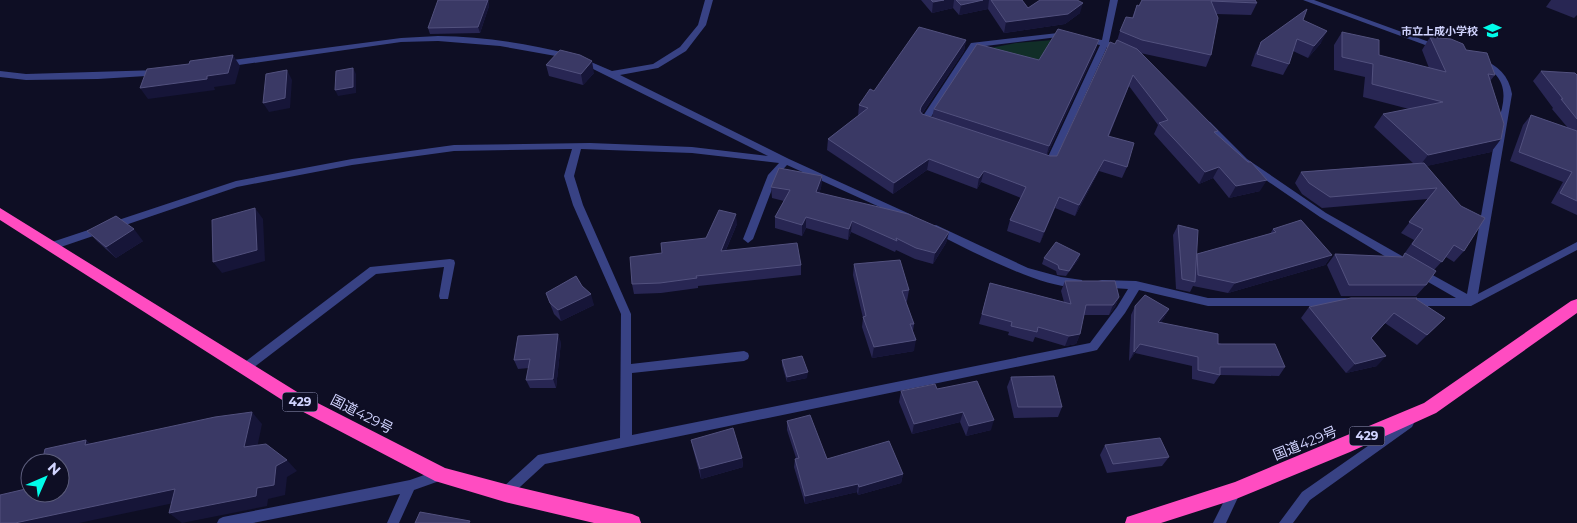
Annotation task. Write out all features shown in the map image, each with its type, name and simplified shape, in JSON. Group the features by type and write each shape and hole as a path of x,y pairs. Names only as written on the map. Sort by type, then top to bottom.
{"highway":[{"name":"国道429号","path":"0,213 296,400 441,475 626,523"},
{"name":"国道429号","path":"1134,523 1236,490 1344,446 1430,408 1577,305"}],"street":[{"path":"611,74 655,66 683,49 702,25 709,0"},
{"path":"1114,0 1105,43 1050,163 924,121 974,45 1058,35 1105,43 1126,51"},
{"path":"1307,0 1444,49"},
{"path":"220,64 402,40 460,39 548,52 578,59 786,161 1023,268 1061,282 1136,285 1208,302 1356,302"},
{"path":"1471,59 1490,65 1506,82 1510,96 1508,108 1502,120 1471,302"},
{"path":"0,74 26,77 98,76 166,72"},
{"path":"1199,116 1244,160 1324,215 1471,302"},
{"path":"52,246 236,184 352,162 454,148 577,146 692,150 786,161"},
{"path":"577,146 569,176 578,205 626,314 626,442"},
{"path":"748,238 773,175 786,161"},
{"path":"1395,302 1471,302 1577,246"},
{"path":"245,368 374,270 450,263 444,296"},
{"path":"505,493 542,459 1094,347 1121,310 1136,285"},
{"path":"626,369 744,356"},
{"path":"1285,523 1306,496 1430,408"},
{"path":"222,523 410,486 441,475"},
{"path":"393,523 410,486"},
{"path":"1218,523 1236,490"}],"green space":[{"path":"1053,40 1037,67 980,50 1016,43"}],"building":[{"path":"438,0 488,0 478,27 428,28"},
{"path":"956,0 983,0 961,5"},
{"path":"991,0 1022,0 1028,8 1040,0 1077,0 1083,3 1068,14 1006,22"},
{"path":"1142,0 1255,0 1257,3 1211,1 1218,18 1211,55 1142,40 1120,31 1126,17 1133,18 1137,5 1139,6"},
{"path":"1307,9 1303,20 1327,31 1314,46 1297,39 1289,64 1257,54 1261,42"},
{"path":"919,27 966,40 921,107 920,111 922,114 1050,156 1057,156 1110,42 1115,44 1117,40 1137,49 1218,131 1214,132 1248,162 1251,162 1267,180 1236,186 1219,167 1205,172 1159,123 1168,120 1133,75 1108,136 1134,143 1127,167 1104,160 1079,205 1059,197 1044,232 1010,220 1026,187 984,171 979,178 929,159 894,183 828,139 868,108 859,105 870,89 874,91"},
{"path":"1058,29 1099,40 1049,146 934,109 977,44 1039,60"},
{"path":"1342,32 1379,40 1379,55 1446,72 1430,37 1451,39 1463,44 1466,50 1487,53 1495,75 1488,74 1504,124 1501,139 1428,155 1383,114 1443,102 1372,84 1373,64 1342,57"},
{"path":"560,50 580,55 592,61 581,74 546,65"},
{"path":"233,55 228,73 207,76 207,79 140,88 147,69 189,64 190,61"},
{"path":"353,68 353,87 335,90 336,71"},
{"path":"287,70 285,98 263,103 266,74"},
{"path":"1541,71 1575,73 1577,75 1577,119 1561,99 1563,99"},
{"path":"1531,115 1577,131 1577,201 1560,193 1572,172 1519,152"},
{"path":"1424,163 1461,206 1485,218 1464,251 1454,245 1442,262 1412,244 1423,229 1409,222 1437,188 1330,197 1309,183 1301,172"},
{"path":"779,168 822,176 816,192 908,214 949,232 935,253 916,248 896,238 897,241 852,221 849,229 806,217 802,225 775,217 790,190 771,187"},
{"path":"255,208 257,250 213,262 212,220"},
{"path":"719,210 736,214 721,251 797,243 801,265 696,276 697,278 660,283 632,284 630,257 662,253 661,243 706,238"},
{"path":"116,216 134,229 106,247 87,231"},
{"path":"1301,220 1332,255 1235,283 1198,275 1197,254 1276,232 1273,229"},
{"path":"1178,225 1198,230 1195,282 1182,279"},
{"path":"1056,242 1080,254 1069,271 1059,269 1058,265 1044,258"},
{"path":"1405,253 1436,271 1426,285 1349,285 1335,254 1403,257"},
{"path":"900,260 909,290 902,291 914,324 910,324 916,340 874,347 863,317 866,316 854,264"},
{"path":"576,276 582,286 591,294 558,310 550,303 546,293"},
{"path":"1065,281 1115,281 1119,297 1113,305 1086,305 1080,334 1069,336 1038,327 1037,332 1011,326 1012,322 982,314 990,283 1071,304"},
{"path":"1145,295 1169,309 1158,322 1218,334 1218,344 1275,344 1285,367 1220,367 1220,375 1198,370 1198,357 1140,344 1134,352 1135,306"},
{"path":"1351,298 1417,298 1445,318 1427,335 1394,313 1371,338 1386,356 1355,364 1309,307"},
{"path":"558,334 553,379 526,380 530,359 514,360 518,336"},
{"path":"802,356 808,372 787,377 782,360"},
{"path":"1054,376 1062,407 1018,407 1011,377"},
{"path":"977,381 994,420 969,426 963,412 914,424 901,391 935,384 937,389"},
{"path":"252,412 244,447 266,444 287,460 276,466 274,485 257,488 256,496 169,513 175,489 15,523 0,523 0,495 20,490 20,503 70,503 70,453 44,453 45,449 86,440 85,445 215,417"},
{"path":"810,415 827,459 889,441 903,474 859,487 858,484 805,496 795,459 799,458 787,421"},
{"path":"733,428 742,458 700,469 691,440"},
{"path":"1160,438 1169,457 1113,464 1105,445"},
{"path":"420,512 470,521 469,523 415,523"}],"place":[{"name":"市立上成小学校","path":"1492,31"}]}
